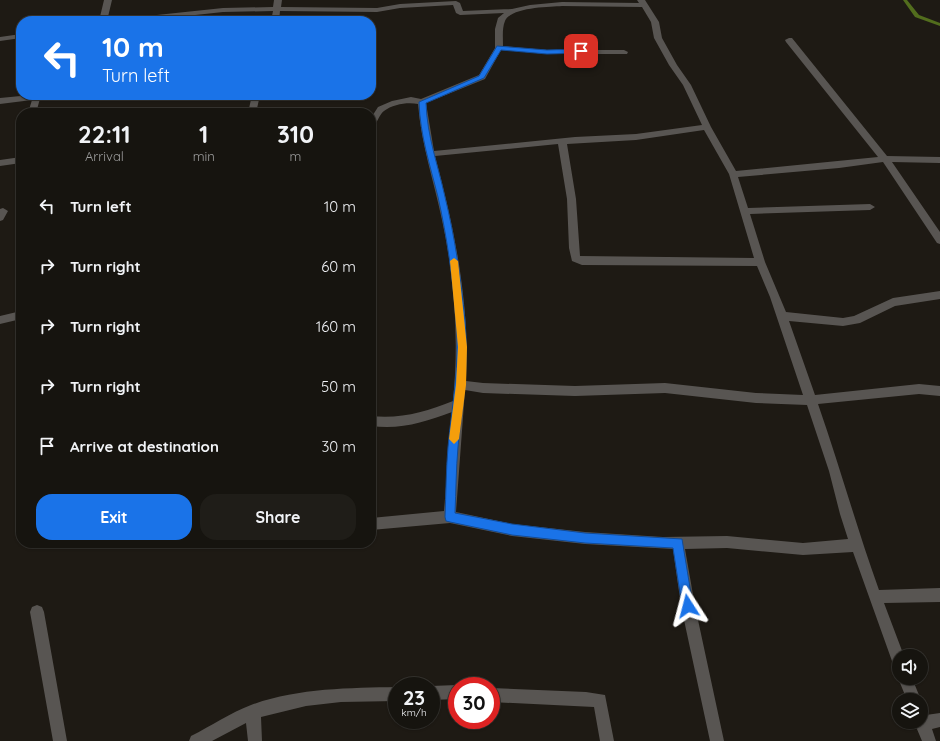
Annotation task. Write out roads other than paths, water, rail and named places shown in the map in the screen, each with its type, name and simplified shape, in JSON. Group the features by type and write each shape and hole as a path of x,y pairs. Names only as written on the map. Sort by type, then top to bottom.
{"street":[{"path":"104,16 108,0"},
{"path":"276,16 278,0"},
{"path":"518,0 521,9"},
{"path":"166,16 223,10 377,10 400,6 456,3 460,13 512,11 562,4 643,2 656,22 658,38 673,65 687,85 707,127 733,174 760,262 782,316 835,471 846,514 894,649"},
{"path":"376,118 382,109 395,103 411,100 422,102 482,77 499,48 499,29 502,18 512,11"},
{"path":"0,40 16,37"},
{"path":"788,40 885,159 940,240"},
{"path":"499,48 547,52 624,52"},
{"path":"0,101 16,99"},
{"path":"422,102 423,125 444,209 455,270 462,347 461,385 452,462 450,517"},
{"path":"430,154 636,137 707,127"},
{"path":"562,142 568,173 573,219 572,240 575,258 582,261 760,262"},
{"path":"733,174 839,165 885,159 940,160"},
{"path":"0,163 16,160"},
{"path":"745,211 870,207"},
{"path":"782,316 843,322 856,320 893,302 940,295"},
{"path":"0,320 16,316"},
{"path":"461,385 483,388 575,391 665,388 734,396 810,400 919,389 940,391"},
{"path":"376,422 394,424 420,420 459,404"},
{"path":"376,524 450,517 512,530 585,538 678,543 727,542 803,549 858,545"},
{"path":"678,543 688,606 706,684 717,741"},
{"path":"875,597 940,595"},
{"path":"37,612 60,741"},
{"path":"196,741 253,712 306,699 342,695 388,694"},
{"path":"500,696 564,697 600,700 607,741"},
{"path":"253,712 255,741"},
{"path":"928,721 940,720"},
{"path":"925,729 929,741"}],"waterway":[{"path":"905,0 917,16 940,25"}]}
